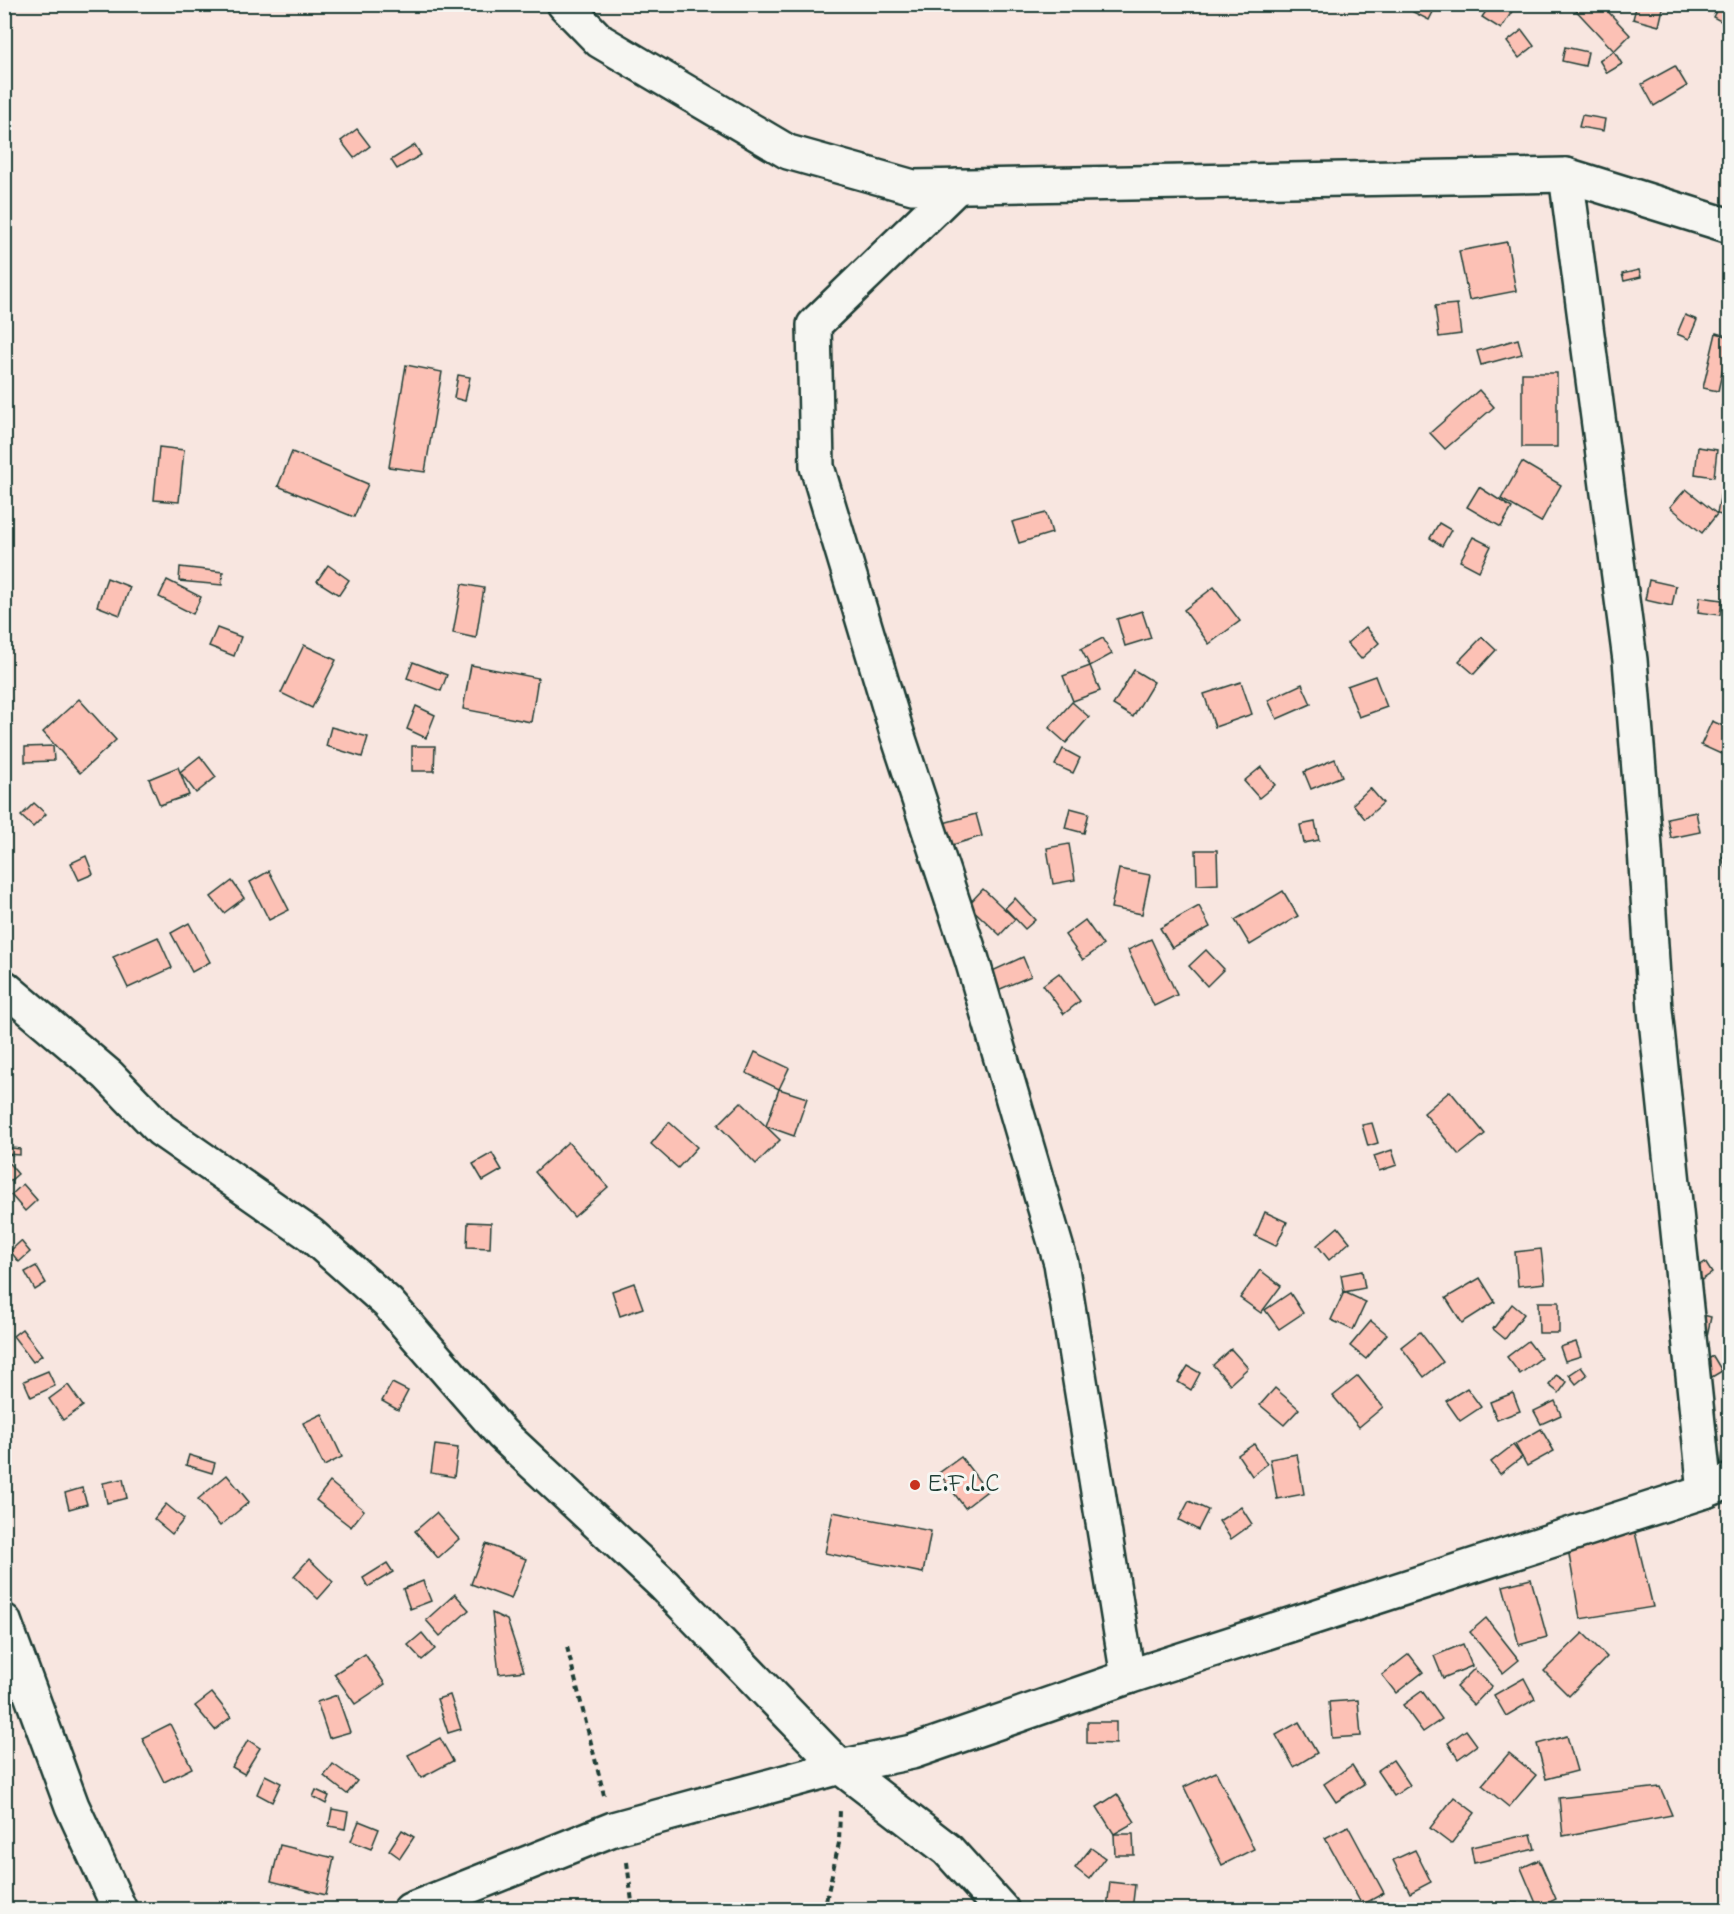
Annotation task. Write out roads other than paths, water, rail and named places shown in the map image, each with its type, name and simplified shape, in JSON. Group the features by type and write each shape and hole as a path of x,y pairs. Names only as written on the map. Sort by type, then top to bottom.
{"street":[{"path":"564,4 600,41 788,152 912,187 1566,175 1730,226"},
{"path":"410,1910 613,1829 840,1767 912,1752 1128,1677 1717,1486 1655,1010 1630,660 1566,175"},
{"path":"958,186 814,325 817,467 897,733 972,960 1061,1263 1128,1677"},
{"path":"4,987 108,1075 161,1130 310,1234 388,1303 502,1434 664,1585 840,1767 948,1850 1002,1910"},
{"path":"4,1621 72,1806 120,1910"}],"place":[{"name":"E.F.L.C","path":"915,1485"}]}
